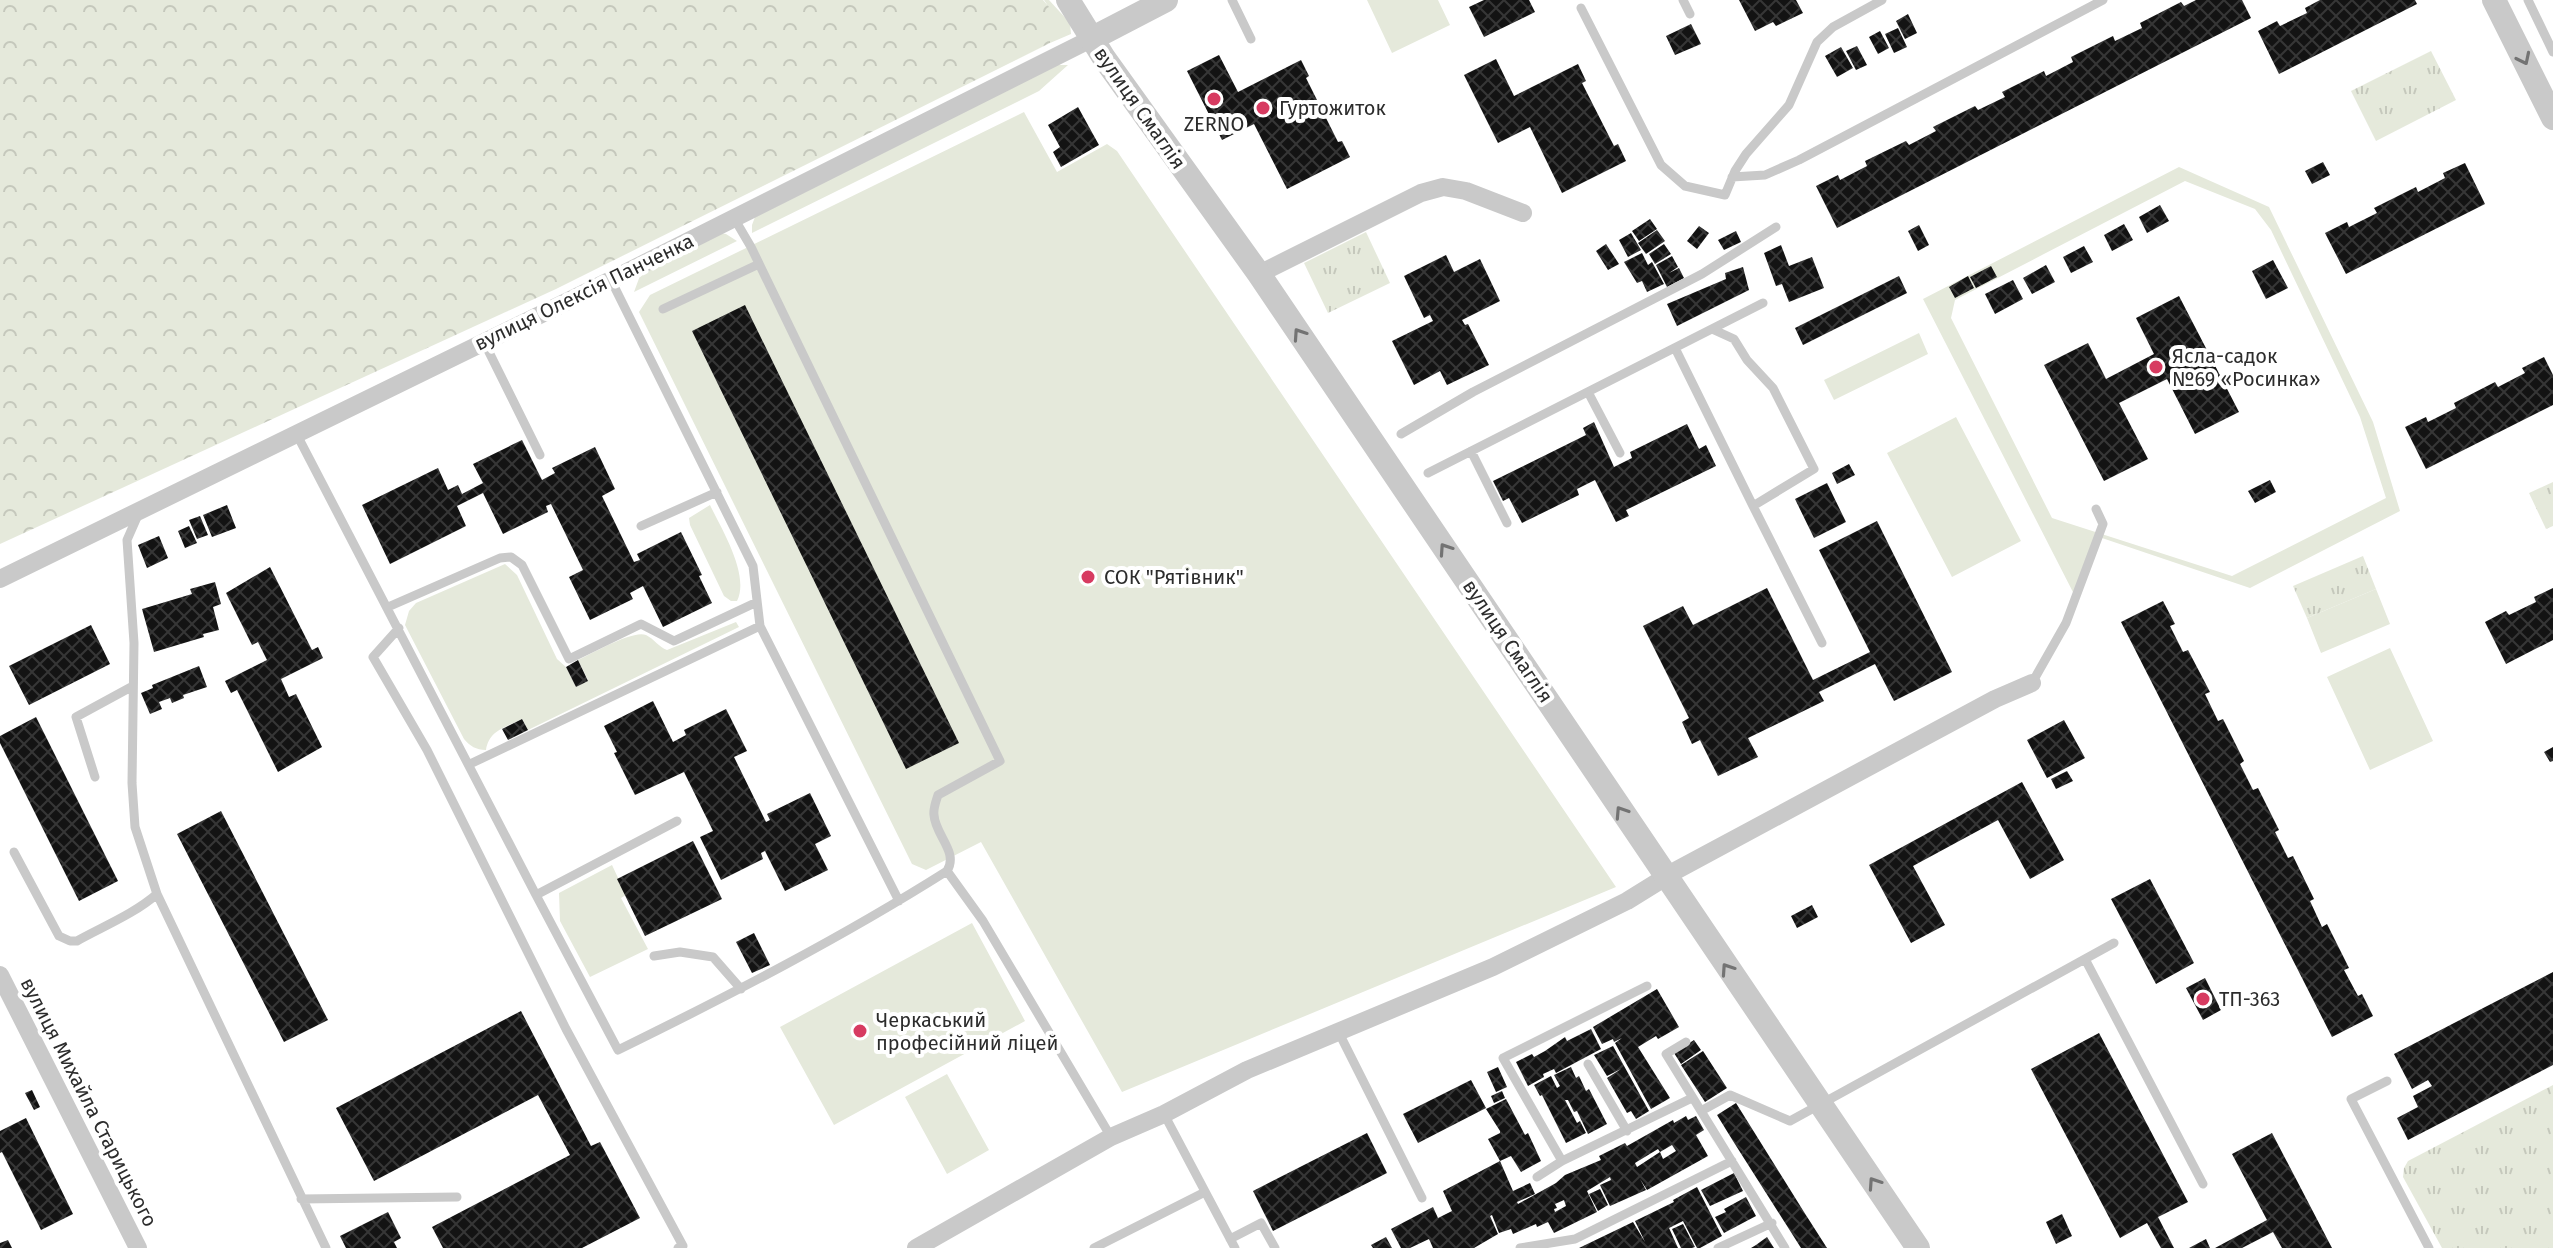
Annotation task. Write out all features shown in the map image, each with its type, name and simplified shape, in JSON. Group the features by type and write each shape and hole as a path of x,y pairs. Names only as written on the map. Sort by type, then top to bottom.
{"street":[{"name":"вулиця Смаглія","path":"1068,0 1091,39 1259,274 1664,877 1918,1248"},
{"name":"вулиця Олексія Панченка","path":"0,579 611,280 1166,0"},
{"path":"2494,0 2553,118"},
{"path":"1259,274 1421,193 1443,187 1466,191 1523,213"},
{"path":"916,1248 1111,1137 1164,1114 1247,1070 1493,967 1627,901 1664,877 1995,699 2032,683"},
{"name":"вулиця Михайла Старицького","path":"0,975 133,1246"}],"lane":[{"path":"1232,0 1251,39"},
{"path":"1683,0 1690,14"},
{"path":"1581,8 1664,170 1685,186 1725,195 1732,177 1751,147 1789,105 1817,42 1833,27 1882,0"},
{"path":"1732,177 1765,175 1799,160 2103,0"},
{"path":"2528,0 2553,52"},
{"path":"296,433 618,1050 741,989 947,871 951,858 934,816 938,795 1000,761 734,218"},
{"path":"1401,434 1473,392 1702,274 1776,227"},
{"path":"663,309 759,264"},
{"path":"611,280 753,566 760,626 899,901"},
{"path":"1428,473 1763,303"},
{"path":"1712,329 1734,339 1747,360 1773,388 1814,469 1753,506"},
{"path":"484,342 540,455"},
{"path":"1675,348 1822,643"},
{"path":"1588,392 1620,453"},
{"path":"1471,451 1507,523"},
{"path":"641,526 717,492"},
{"path":"2032,683 2066,623 2103,524 2096,509"},
{"path":"139,512 127,540 132,598 132,783 135,827 157,894 326,1248"},
{"path":"388,607 500,558 511,557 522,565 569,659 641,624 674,641 757,602"},
{"path":"470,764 760,626"},
{"path":"399,628 373,657 427,750 566,1029 682,1247"},
{"path":"95,777 76,717 133,686"},
{"path":"536,895 677,821"},
{"path":"14,852 59,936 70,941 77,941 122,917 157,894"},
{"path":"947,871 983,921 1111,1137"},
{"path":"1701,1111 1730,1095 1790,1121 2114,943"},
{"path":"654,956 680,952 713,957 741,989"},
{"path":"2085,959 2203,1184"},
{"path":"1562,1161 1503,1058 1647,986"},
{"path":"1338,1031 1422,1198"},
{"path":"1686,1042 1666,1054 1785,1248"},
{"path":"1588,1064 1627,1131"},
{"path":"2387,1081 2351,1099 2429,1248"},
{"path":"1537,1177 1562,1161 1692,1098"},
{"path":"1164,1114 1232,1244 1261,1223 1275,1248"},
{"path":"1520,1248 1575,1239 1732,1161"},
{"path":"1094,1248 1205,1192"},
{"path":"301,1199 457,1197"},
{"path":"1718,1248 1772,1223"}],"green space":[{"path":"0,0 1043,0 1050,8 1050,43 556,289 0,544"},
{"path":"1044,0 1049,0 1070,23 1071,34 1050,43 1050,9"},
{"path":"1367,0 1438,0 1450,25 1392,53"},
{"path":"2431,51 2456,100 2376,141 2351,91"},
{"path":"1056,65 1068,65 1039,91 752,233 755,217"},
{"name":"СОК \"Рятівник\"","path":"1024,112 1057,172 1107,144 1117,151 1616,887 1122,1092 981,842 926,870 912,864 639,312 650,295"},
{"path":"2179,167 2269,207 2373,422 2400,511 2250,588 2099,537 2076,598 1923,299","holes":["2185,181 2255,209 2271,230 2360,417 2386,498 2232,576 2052,518 1951,318 1955,300"]},
{"path":"1366,232 1390,283 1328,313 1304,263"},
{"path":"720,233 737,241 634,292 641,273"},
{"path":"1919,333 1928,354 1834,400 1824,380"},
{"path":"1956,417 2021,541 1952,577 1887,453"},
{"path":"2553,482 2553,526 2546,529 2529,493"},
{"path":"710,505 737,566 740,590 737,601 724,596 690,525 689,518"},
{"path":"2363,556 2376,589 2307,618 2293,586"},
{"path":"505,564 517,575 557,659 566,667 576,687 588,680 578,660 622,639 646,635 667,650 736,622 739,627 528,730 522,719 504,727 494,734 486,750 479,749 464,739 405,625 409,611 416,603"},
{"path":"2376,589 2390,624 2321,653 2307,618"},
{"path":"2390,648 2433,741 2370,770 2327,677"},
{"path":"612,865 626,895 621,898 648,949 590,977 560,921 559,893"},
{"path":"972,923 1025,1021 834,1125 780,1027"},
{"path":"947,1074 989,1150 947,1174 905,1097"},
{"path":"2553,1085 2553,1248 2442,1248 2403,1177 2408,1161"}],"building":[{"path":"1484,0 1529,0 1535,12 1484,37 1469,7"},
{"path":"1739,0 1796,0 1803,13 1776,26 1773,22 1755,31"},
{"path":"2196,0 2242,0 2251,18 1837,228 1816,186 1838,175 1840,180 1867,166 1865,161 1906,141 1909,145 1936,131 1933,127 1975,106 1978,110 2005,97 2002,92 2044,71 2046,76 2073,62 2071,57 2113,36 2115,41 2142,28 2140,23 2181,2 2184,6"},
{"path":"2320,0 2415,0 2417,4 2279,74 2258,31 2277,21 2280,26 2307,13 2305,8"},
{"path":"1908,14 1917,33 1905,39 1896,21"},
{"path":"1691,24 1701,44 1675,55 1666,36"},
{"path":"1898,28 1907,47 1894,53 1885,34"},
{"path":"1880,31 1889,48 1878,54 1869,37"},
{"path":"1857,46 1867,65 1856,70 1846,51"},
{"path":"1841,47 1853,68 1837,77 1825,56"},
{"name":"Гуртожиток","path":"1219,55 1238,92 1301,60 1309,76 1306,78 1338,142 1342,141 1350,157 1287,189 1254,124 1222,140 1187,71"},
{"path":"1496,59 1514,96 1578,64 1586,81 1582,83 1614,146 1618,144 1626,161 1562,193 1530,127 1498,143 1464,75"},
{"path":"1078,107 1099,145 1061,167 1053,152 1060,147 1048,125"},
{"path":"2323,162 2330,175 2312,184 2305,171"},
{"path":"2465,163 2485,204 2346,274 2325,233 2347,222 2349,227 2377,213 2374,208 2416,187 2418,192 2445,178 2443,173"},
{"path":"2160,205 2169,221 2147,233 2139,217"},
{"path":"1650,219 1657,229 1639,241 1632,231"},
{"path":"2124,224 2133,240 2112,251 2104,235"},
{"path":"1919,225 1929,245 1918,251 1908,231"},
{"path":"1699,226 1709,233 1697,249 1687,241"},
{"path":"1657,230 1665,241 1646,254 1638,243"},
{"path":"1736,231 1741,242 1724,250 1718,240"},
{"path":"1631,233 1641,250 1628,257 1619,240"},
{"path":"1606,244 1619,264 1608,270 1596,251"},
{"path":"1664,244 1671,254 1655,264 1649,254"},
{"path":"1781,245 1789,266 1812,257 1824,288 1789,302 1782,284 1776,286 1764,253"},
{"path":"2084,246 2093,262 2071,273 2063,257"},
{"path":"1642,253 1648,265 1652,262 1664,284 1647,292 1642,281 1637,283 1624,262"},
{"path":"1446,255 1454,272 1480,259 1500,301 1462,320 1465,325 1468,324 1489,365 1447,385 1440,371 1414,385 1392,341 1433,321 1430,315 1424,318 1404,276"},
{"path":"1672,256 1678,267 1669,273 1679,268 1684,278 1667,287 1656,265"},
{"path":"2273,260 2288,288 2266,299 2252,271"},
{"path":"2046,265 2055,282 2032,294 2023,278"},
{"path":"1991,266 1997,277 1976,288 1970,277"},
{"path":"1743,267 1749,290 1677,326 1667,304 1726,279 1725,273"},
{"path":"1899,276 1907,293 1803,345 1795,328"},
{"path":"1968,276 1974,288 1955,298 1949,287"},
{"path":"2013,280 2023,299 1995,314 1985,294"},
{"path":"2179,296 2239,412 2195,434 2167,379 2119,403 2148,459 2104,481 2044,365 2088,343 2106,379 2154,354 2136,318"},
{"path":"745,305 959,743 906,769 692,331"},
{"path":"2544,357 2553,375 2553,405 2426,469 2405,427 2426,417 2428,422 2456,408 2454,403 2495,382 2498,387 2525,373 2522,368"},
{"path":"1594,422 1614,467 1632,458 1630,452 1687,424 1699,449 1706,445 1716,466 1626,510 1629,516 1616,522 1595,480 1577,489 1579,495 1522,523 1509,498 1503,501 1493,481 1586,435 1583,428"},
{"path":"522,440 542,480 555,473 552,468 595,447 615,489 602,496 634,562 640,560 637,554 681,532 712,603 663,627 643,586 630,593 633,599 590,620 569,577 583,570 551,504 546,506 548,512 503,534 483,493 457,506 466,526 390,564 362,505 438,468 448,490 458,485 462,494 483,483 473,464"},
{"path":"1849,464 1855,475 1837,484 1832,473"},
{"path":"2270,480 2276,492 2255,503 2248,491"},
{"path":"1827,483 1846,522 1814,538 1795,499"},
{"path":"227,505 236,528 212,537 203,515"},
{"path":"200,516 208,535 197,539 189,520"},
{"path":"1877,521 1952,672 1894,701 1875,664 1819,692 1824,701 1748,738 1758,757 1718,776 1700,740 1692,744 1682,722 1689,718 1643,626 1683,606 1693,625 1767,588 1813,680 1870,652 1819,550"},
{"path":"189,526 197,543 185,548 178,531"},
{"path":"159,536 168,558 147,568 138,545"},
{"path":"270,567 312,650 318,647 323,658 281,679 289,697 296,694 322,747 278,772 237,690 231,693 225,681 267,660 258,642 252,645 226,593"},
{"path":"215,582 221,604 213,607 219,630 154,652 142,609 192,594 190,589"},
{"path":"2553,588 2553,640 2506,664 2485,622 2506,611 2509,615 2536,602 2534,597"},
{"path":"2163,601 2175,624 2170,626 2183,652 2188,650 2210,692 2205,694 2218,721 2223,719 2244,761 2240,764 2253,790 2258,788 2279,830 2275,832 2288,858 2293,856 2314,899 2310,901 2322,927 2327,924 2349,968 2344,970 2358,996 2362,994 2373,1016 2332,1037 2121,622"},
{"path":"91,625 110,664 29,705 9,666"},
{"path":"578,660 588,681 576,687 566,667"},
{"path":"199,666 207,687 183,695 184,698 172,703 170,698 159,702 162,709 150,714 141,693 153,688 152,685"},
{"path":"653,701 673,742 686,735 684,730 726,709 747,751 734,757 766,822 770,820 767,814 810,793 831,836 815,844 828,870 785,891 765,851 761,853 763,859 721,880 700,837 713,831 684,772 635,795 614,753 617,752 604,726"},
{"path":"36,717 118,881 79,901 0,743 0,736"},
{"path":"522,719 528,730 508,740 502,729"},
{"path":"2064,720 2085,758 2047,778 2027,740"},
{"path":"2553,747 2553,761 2550,762 2544,752"},
{"path":"2067,771 2073,781 2056,789 2051,779"},
{"path":"2022,782 2064,860 2030,879 1998,820 1913,866 1945,925 1911,943 1869,865"},
{"path":"221,811 328,1020 284,1042 177,834"},
{"path":"693,841 722,899 645,936 617,879"},
{"path":"2150,879 2194,963 2156,984 2111,899"},
{"path":"1812,905 1818,917 1797,928 1791,916"},
{"path":"754,933 770,965 752,973 736,942"},
{"path":"2553,972 2553,1065 2408,1140 2397,1118 2418,1107 2413,1096 2432,1086 2428,1080 2412,1089 2394,1054"},
{"name":"ТП-363","path":"2205,978 2221,1010 2203,1020 2186,988"},
{"path":"1657,989 1679,1027 1638,1047 1670,1098 1651,1109 1615,1043 1622,1038 1602,1044 1593,1027"},
{"path":"521,1011 591,1146 600,1142 640,1218 582,1248 443,1248 432,1227 570,1155 538,1095 374,1181 336,1108"},
{"path":"1591,1029 1601,1049 1556,1073 1554,1069 1543,1074 1544,1077 1528,1086 1516,1062 1532,1054 1534,1057 1565,1037 1567,1041"},
{"path":"2099,1033 2188,1202 2158,1217 2174,1248 2161,1248 2147,1223 2120,1238 2031,1069"},
{"path":"1694,1040 1701,1050 1681,1064 1674,1053"},
{"path":"1613,1046 1649,1111 1636,1119 1631,1111 1627,1113 1607,1078 1621,1069 1607,1076 1594,1055"},
{"path":"1703,1051 1727,1088 1705,1102 1681,1065"},
{"path":"1498,1067 1507,1087 1496,1092 1487,1072"},
{"path":"1571,1067 1586,1091 1589,1089 1607,1124 1588,1134 1577,1111 1574,1112 1565,1100 1586,1133 1566,1143 1534,1085 1551,1076 1557,1088 1560,1086 1554,1075"},
{"path":"1471,1080 1486,1108 1418,1143 1403,1114"},
{"path":"32,1090 40,1107 34,1110 25,1093"},
{"path":"1502,1091 1505,1098 1494,1103 1491,1096"},
{"path":"1506,1099 1525,1135 1528,1133 1541,1161 1521,1172 1511,1156 1500,1161 1488,1139 1500,1131 1486,1109"},
{"path":"1736,1103 1827,1248 1801,1248 1733,1141 1717,1115"},
{"path":"1686,1116 1688,1120 1696,1116 1704,1130 1696,1135 1708,1156 1647,1190 1640,1179 1646,1190 1610,1206 1600,1185 1611,1180 1610,1177 1587,1191 1597,1212 1554,1233 1548,1222 1513,1234 1511,1229 1499,1233 1492,1215 1498,1234 1474,1248 1433,1248 1429,1239 1410,1248 1401,1248 1391,1229 1433,1207 1438,1218 1452,1211 1443,1191 1500,1161 1513,1191 1530,1183 1535,1194 1518,1204 1556,1183 1565,1175 1601,1160 1599,1156 1625,1143 1627,1146 1673,1120 1674,1123","holes":["1672,1145 1676,1151 1663,1159 1660,1152","1658,1149 1660,1152 1637,1167 1635,1163","1564,1200 1566,1206 1555,1212 1555,1204"]},
{"path":"26,1118 73,1214 41,1230 0,1153 0,1131"},
{"path":"1367,1133 1387,1173 1273,1231 1253,1191"},
{"path":"2272,1133 2332,1248 2282,1248 2273,1232 2242,1248 2215,1248 2267,1220 2232,1154"},
{"path":"1734,1173 1743,1191 1710,1206 1701,1190"},
{"path":"1697,1187 1722,1236 1700,1248 1697,1248 1683,1221 1669,1228 1678,1248 1579,1248 1633,1222 1645,1242 1635,1221"},
{"path":"1600,1189 1608,1205 1598,1211 1589,1194"},
{"path":"1746,1197 1756,1216 1724,1233 1715,1217"},
{"path":"388,1212 401,1238 394,1242 397,1248 346,1248 340,1236"},
{"path":"2062,1214 2072,1236 2056,1244 2046,1222"},
{"path":"1683,1224 1695,1247 1681,1248 1672,1229"},
{"path":"1386,1237 1392,1248 1373,1248 1371,1245"},
{"path":"1767,1237 1774,1248 1751,1248 1756,1245"},
{"path":"2206,1239 2210,1248 2189,1248"},
{"path":"8,1240 12,1248 0,1248 0,1243"}],"place":[{"name":"ZERNO","path":"1214,99"},
{"name":"Гуртожиток","path":"1263,108"},
{"name":"Ясла-садок №69 «Росинка»","path":"2156,367"},
{"name":"СОК \"Рятівник\"","path":"1088,577"},
{"name":"ТП-363","path":"2203,999"},
{"name":"Черкаський професійний ліцей","path":"860,1031"}]}
